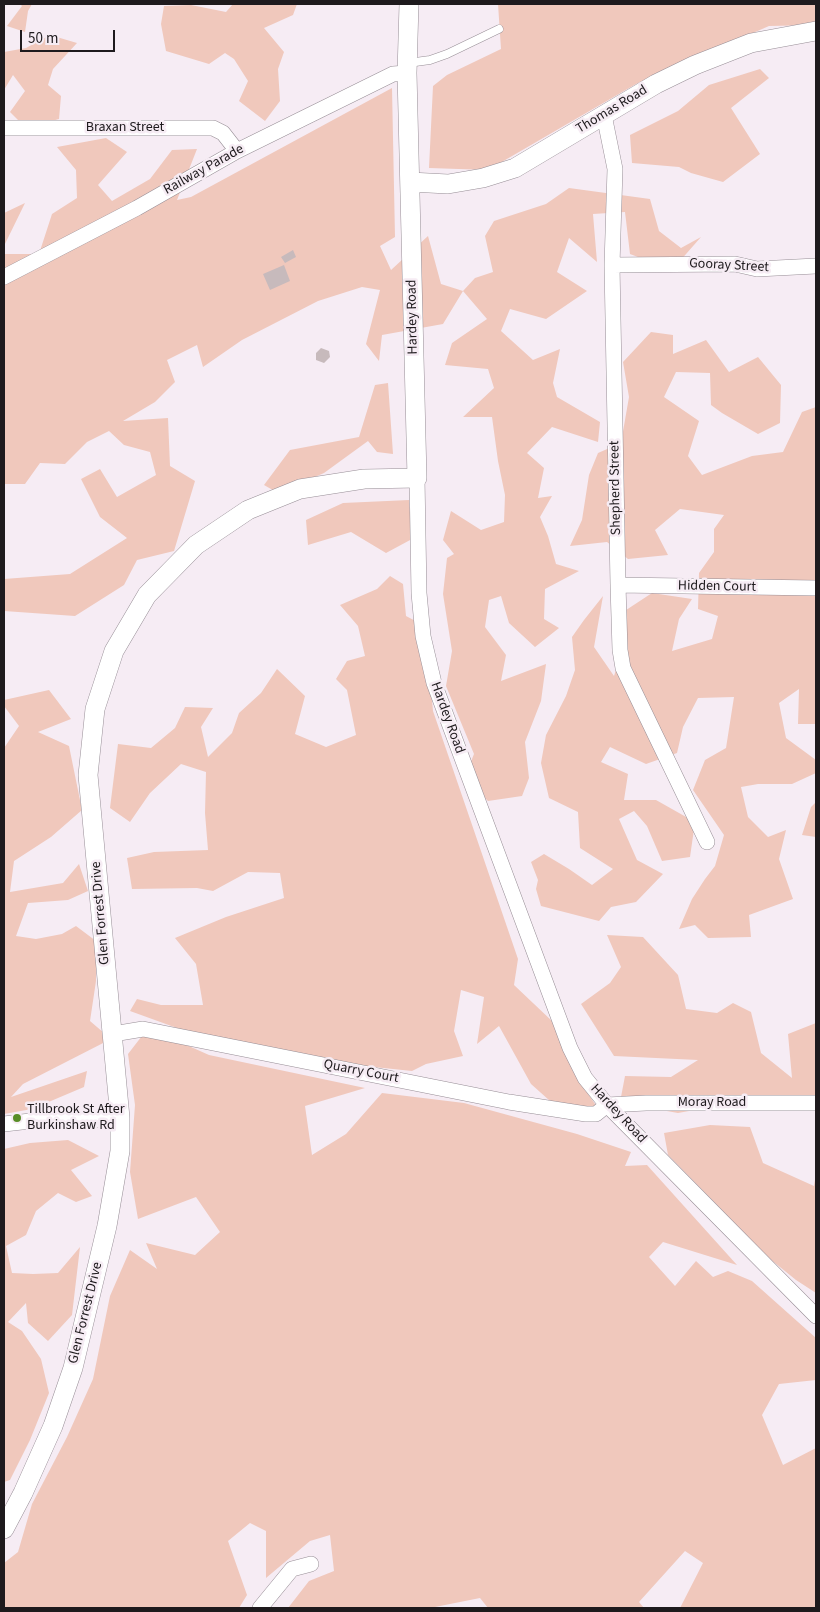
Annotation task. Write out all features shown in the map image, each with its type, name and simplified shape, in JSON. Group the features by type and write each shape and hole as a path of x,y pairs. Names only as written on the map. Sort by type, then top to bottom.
{"street":[{"name":"Hardey Road","path":"409,4 408,68 419,593 423,636 434,683 570,1048 585,1078 607,1105 816,1316"},
{"name":"Thomas Road","path":"410,182 448,184 483,178 515,168 656,84 695,65 751,43 816,31"},
{"name":"Railway Parade","path":"4,277 137,208 237,151 408,68"},
{"name":"Shepherd Street","path":"604,116 615,169 612,265 620,650 623,668 706,842"},
{"name":"Braxan Street","path":"4,128 214,128 223,132 237,151"},
{"name":"Gooray Street","path":"612,265 734,264 757,269 816,266"},
{"name":"Glen Forrest Drive","path":"4,1529 53,1426 73,1368 93,1290 120,1151 120,1118 113,1034 88,775 95,709 114,651 147,595 196,545 248,510 300,489 364,478 417,478"},
{"name":"Hidden Court","path":"618,585 816,588"},
{"name":"Quarry Court","path":"113,1034 143,1030 500,1100 586,1114 596,1114 607,1105"},
{"name":"Moray Road","path":"607,1105 816,1102"},
{"path":"4,1124 48,1119 87,1120 120,1118"},
{"path":"260,1608 292,1569 311,1564"}],"lane":[{"path":"408,68 447,54 499,29"}],"shaded area":[{"path":"20,4 32,4 28,11 25,32 7,26 22,6"},
{"path":"233,4 297,4 293,15 264,28 284,52 278,69 280,101 265,121 239,101 248,81 234,59 225,53 209,64 166,51 161,24 164,6 191,5 226,12"},
{"path":"498,4 816,4 816,25 769,26 636,84 488,170 429,168 433,86 447,75 501,49"},
{"path":"50,35 77,43 53,69 48,85 61,96 59,119 26,128 10,112 25,91 13,75 4,90 4,52 26,48"},
{"path":"760,69 769,78 731,108 760,154 723,182 691,173 679,167 632,163 630,135 678,111 709,85"},
{"path":"392,88 395,237 380,246 391,270 428,236 441,284 463,291 443,324 382,335 379,361 366,344 380,290 362,287 318,301 242,340 203,367 197,345 167,360 175,382 155,402 123,421 168,418 170,466 195,481 174,551 137,560 124,585 75,616 4,611 4,579 70,574 127,538 100,517 81,479 100,469 117,497 156,475 150,452 124,445 109,431 87,442 65,464 40,463 25,484 4,484 4,254 39,254 52,214 77,198 76,170 57,147 106,138 127,152 98,185 112,201 150,179 172,150 197,149 177,200 191,197"},
{"path":"569,188 650,199 659,231 681,248 701,237 672,270 630,254 625,212 593,214 597,262 569,238 557,272 587,291 546,319 510,309 501,331 533,360 560,349 553,383 557,397 600,422 598,442 552,427 527,453 544,468 538,498 552,496 540,517 556,564 579,571 545,589 544,619 559,628 535,647 509,623 501,596 489,600 485,627 506,655 501,681 546,664 541,701 525,742 529,778 522,796 488,801 464,779 474,754 446,686 452,651 443,594 447,558 454,554 443,540 451,511 481,530 504,522 505,495 492,417 463,417 494,388 488,369 445,365 452,343 487,319 463,291 475,278 493,272 485,236 494,221 546,204"},
{"path":"25,203 4,246 4,213"},
{"path":"651,332 673,335 673,354 706,340 729,372 758,357 781,385 780,423 758,434 711,405 710,373 676,372 664,397 699,421 688,456 702,475 752,456 783,452 802,412 816,407 816,724 798,724 799,689 779,703 786,738 816,760 816,773 792,784 758,784 741,787 748,817 768,837 786,830 779,859 793,899 749,915 751,937 708,938 695,925 679,929 692,899 715,866 724,835 693,790 705,760 726,748 734,697 698,698 683,727 677,753 646,764 610,747 601,762 628,774 624,800 656,800 695,822 690,857 662,861 647,826 634,811 619,819 637,860 663,874 636,902 611,907 599,921 541,906 536,889 538,880 531,862 544,854 592,885 613,869 580,848 578,812 549,798 541,763 546,735 566,696 575,670 572,637 584,620 603,596 594,647 614,676 622,651 617,616 652,593 692,599 679,619 672,651 712,639 718,616 698,609 699,573 714,552 714,529 724,515 680,509 655,530 668,555 628,559 607,542 570,546 582,520 589,475 598,453 621,443 629,397 623,362"},
{"path":"388,383 393,454 377,452 368,441 324,473 278,493 264,485 290,450 359,437 375,385"},
{"path":"409,500 412,539 386,553 351,532 308,545 306,520 343,503"},
{"path":"390,576 403,584 406,616 425,626 433,711 518,959 514,985 552,1021 574,1073 597,1107 559,1109 531,1084 499,1026 477,1044 484,997 461,990 454,1031 463,1056 426,1064 412,1071 317,1061 199,1036 130,1011 137,999 161,1005 203,1005 196,964 175,938 226,917 284,898 280,873 248,872 213,891 197,888 132,889 127,858 154,852 208,850 205,813 206,772 181,764 150,793 130,822 110,808 118,744 151,748 175,728 185,707 213,708 201,727 208,757 232,733 239,713 261,693 277,669 305,696 295,734 326,747 356,735 347,690 336,679 347,661 365,656 358,626 340,605 377,589"},
{"path":"49,690 71,719 38,732 69,746 82,810 51,837 14,861 10,892 63,883 79,864 88,891 68,900 28,903 16,936 36,939 62,934 76,926 96,941 96,981 90,1021 111,1039 23,1084 11,1097 87,1071 84,1087 32,1109 4,1114 4,748 19,726 4,706 4,700"},
{"path":"816,802 816,837 802,835 811,807"},
{"path":"607,935 643,937 678,975 686,1009 717,1013 733,1003 751,1012 761,1053 792,1078 788,1034 816,1023 816,1106 711,1107 678,1113 633,1105 621,1097 625,1076 671,1077 698,1060 614,1056 581,1004 610,983 621,967"},
{"path":"155,1031 209,1055 365,1088 305,1106 312,1155 346,1134 382,1093 464,1103 577,1134 631,1152 625,1166 647,1165 737,1265 663,1242 649,1257 675,1286 696,1261 713,1277 728,1271 752,1281 816,1338 816,1380 779,1384 762,1415 783,1465 816,1448 816,1608 680,1608 703,1563 685,1551 639,1602 644,1608 488,1608 480,1598 433,1608 288,1608 309,1581 334,1571 330,1535 310,1541 266,1578 266,1531 250,1523 228,1541 247,1595 239,1608 4,1608 4,1563 18,1552 32,1504 67,1437 93,1379 110,1296 130,1250 157,1269 146,1243 195,1255 220,1232 196,1197 138,1219 130,1172 135,1105 128,1054 145,1032"},
{"path":"710,1125 750,1127 763,1163 814,1186 816,1173 816,1293 770,1259 668,1155 664,1133"},
{"path":"68,1140 99,1156 71,1170 92,1196 76,1202 58,1193 36,1211 26,1235 6,1246 12,1273 33,1274 58,1273 80,1247 72,1315 48,1341 28,1323 26,1303 8,1322 22,1331 41,1359 49,1393 30,1440 10,1480 4,1482 4,1149 30,1143"}],"building":[{"path":"293,250 296,257 285,263 281,257"},
{"path":"284,265 290,281 270,290 263,274"},
{"path":"321,348 329,351 330,357 324,363 316,360 316,353"}],"place":[{"name":"Tillbrook St After Burkinshaw Rd","path":"17,1118"}]}
